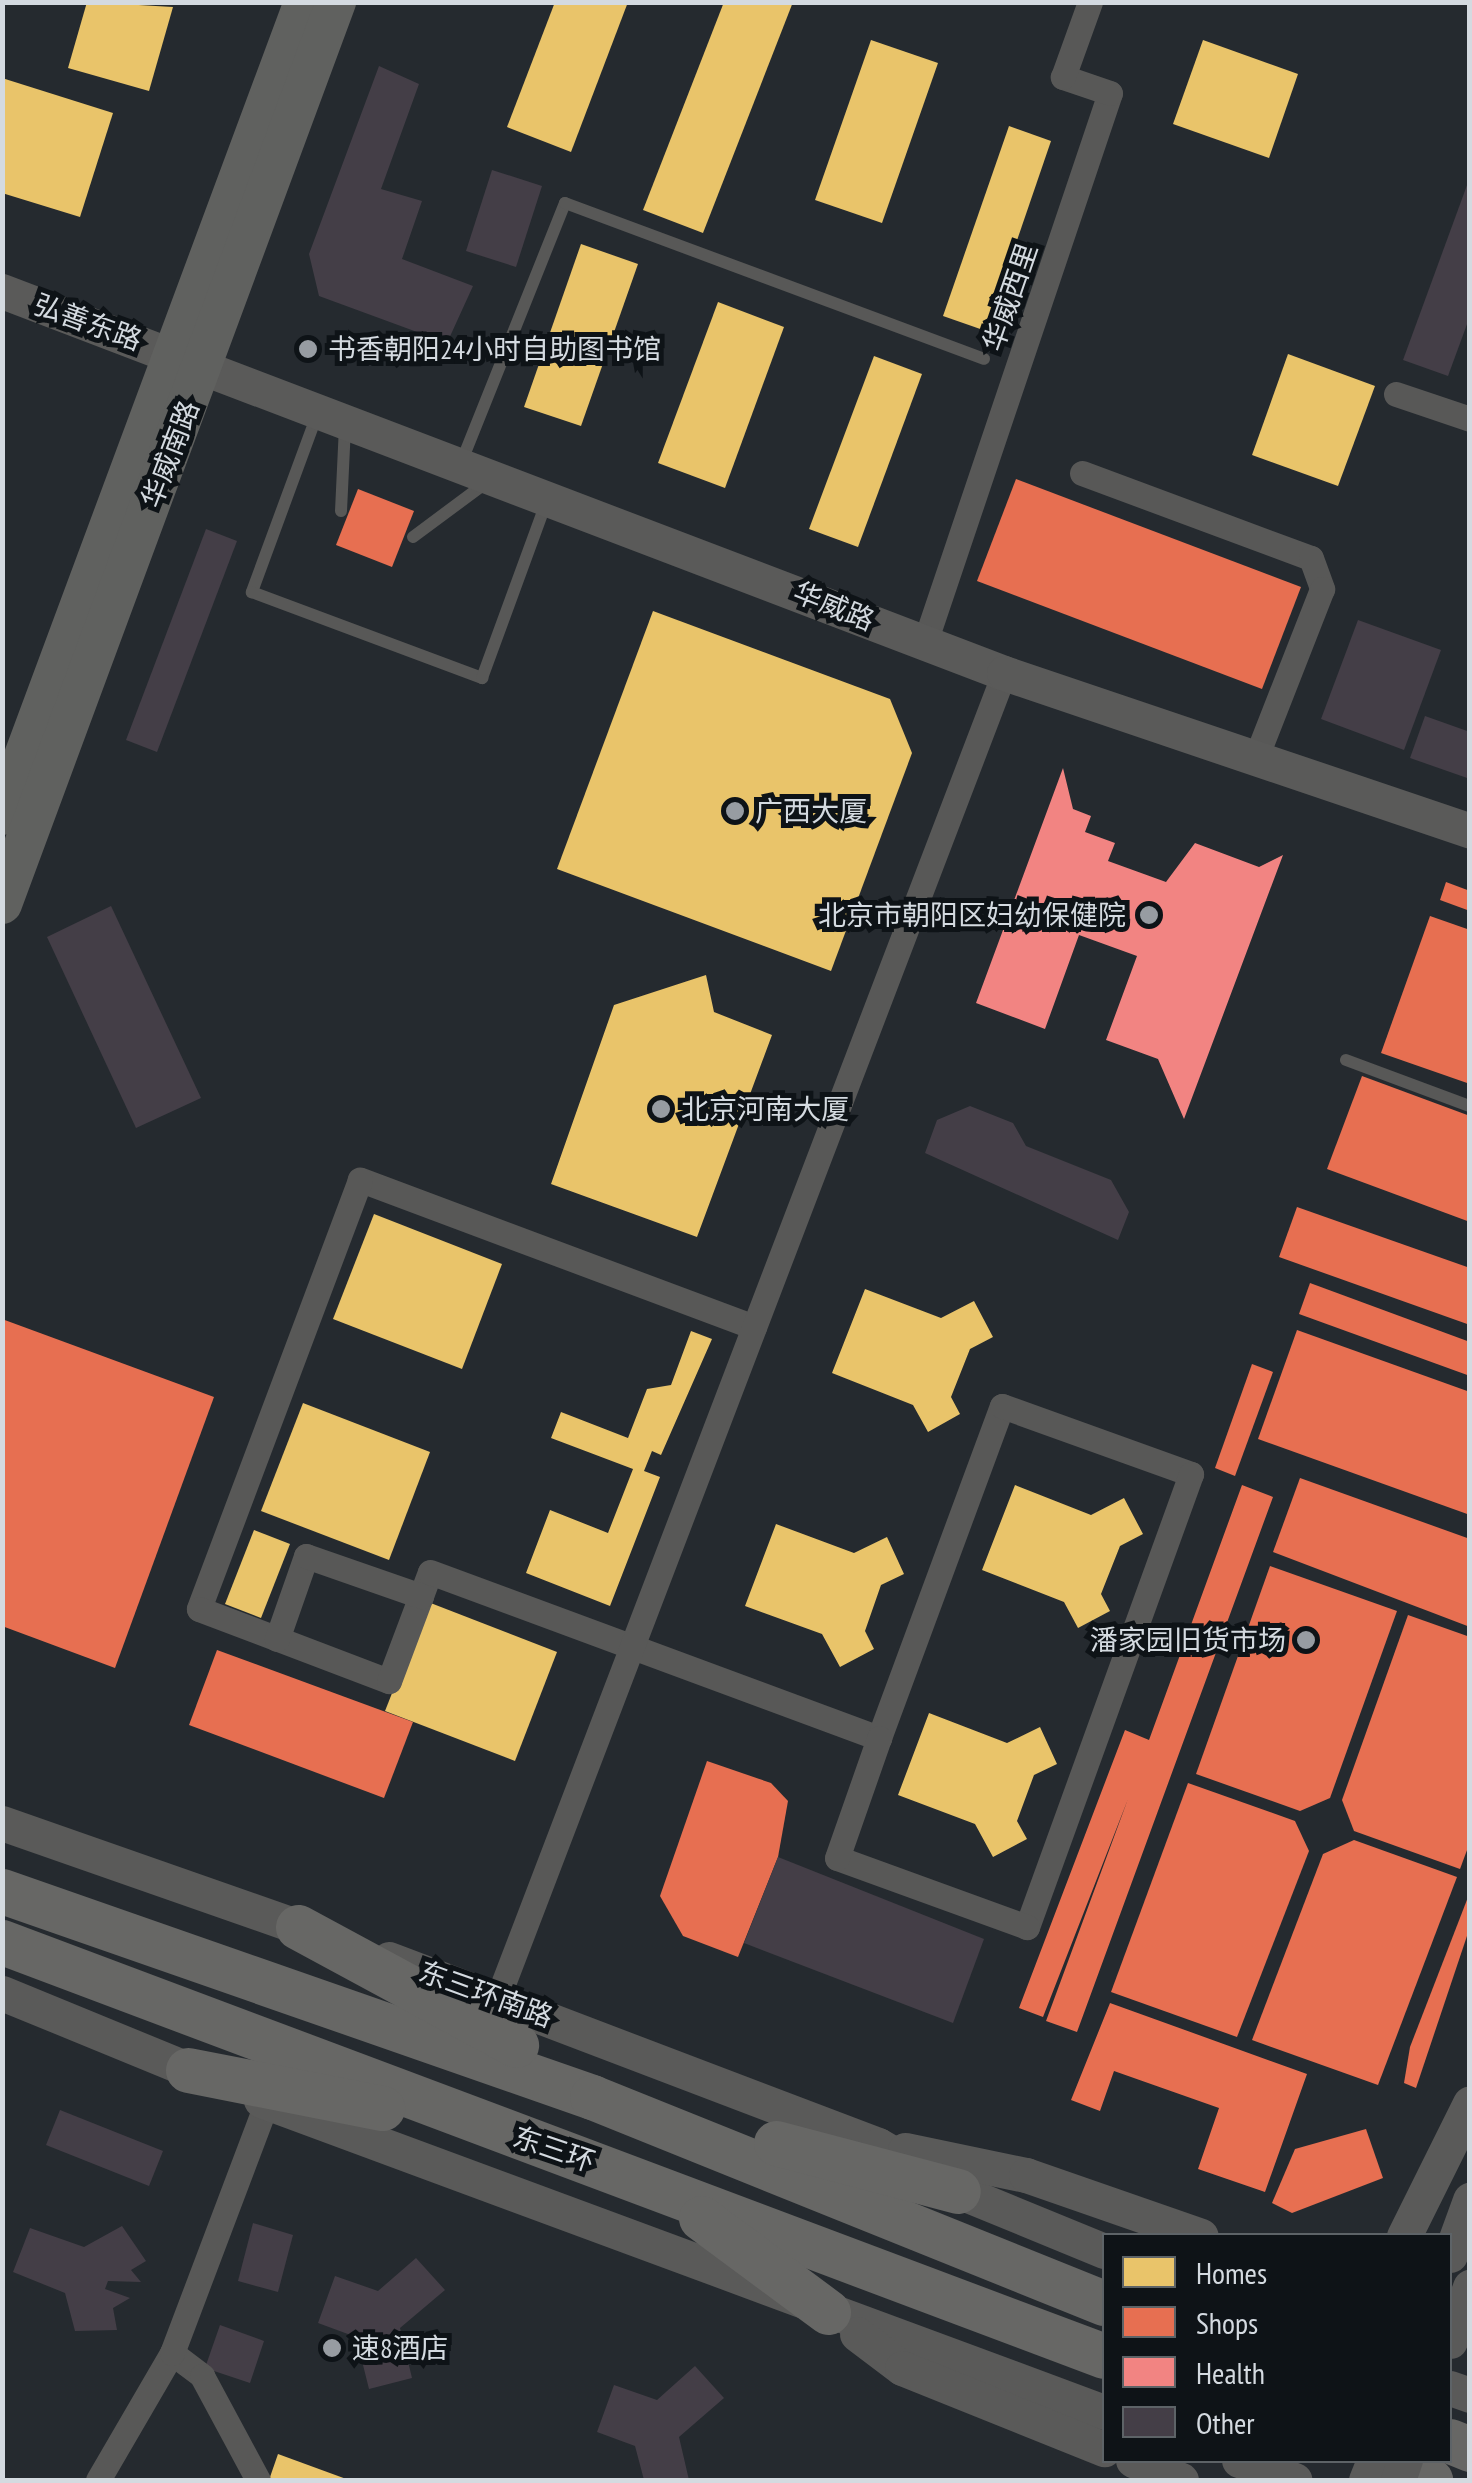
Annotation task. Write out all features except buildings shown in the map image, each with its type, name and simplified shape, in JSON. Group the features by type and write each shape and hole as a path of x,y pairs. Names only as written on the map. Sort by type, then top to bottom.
{"highway":[{"path":"2,1891 670,2126 1102,2302"},
{"path":"298,1927 533,2052 592,2097"},
{"name":"东三环","path":"2,1942 655,2184 1102,2355"},
{"path":"188,2070 512,2134"},
{"path":"670,2126 717,2123 958,2191"},
{"path":"655,2184 828,2312"},
{"path":"1384,2463 1430,2480"}],"main road":[{"name":"华威南路","path":"2,904 189,359 304,2"},
{"name":"华威南路","path":"2,815 16,735 189,359 336,2"}],"street":[{"name":"华威西里","path":"925,642 1110,93 1063,77 1090,2"},
{"name":"弘善东路","path":"2,291 189,359"},
{"name":"华威路","path":"189,359 1004,673 1257,755 1470,831"},
{"path":"1396,394 1470,419"},
{"path":"1082,473 1312,558 1322,589 1257,755"},
{"path":"498,1996 1004,673"},
{"path":"754,1327 360,1180 199,1609 389,1681 430,1572 879,1738"},
{"path":"1002,1406 1191,1474 1027,1927 836,1858 879,1738 1002,1406"},
{"path":"278,1639 306,1556 421,1596"},
{"name":"东三环南路","path":"2,1823 498,1996 878,2145 958,2191 1102,2250"},
{"path":"2,1993 267,2102 1102,2411"},
{"path":"98,2480 172,2353 267,2102"},
{"path":"1405,2233 1470,2102"},
{"path":"878,2145 1026,2174 1193,2233"},
{"path":"1452,2250 1470,2200"},
{"path":"1452,2336 1466,2297"},
{"path":"828,2312 902,2368 1102,2448"},
{"path":"172,2353 202,2376 258,2480"},
{"path":"1140,2463 1181,2480"},
{"path":"1247,2463 1295,2480"}],"lane":[{"path":"461,462 565,202 984,359"},
{"path":"332,414 252,592 482,678 548,496"},
{"path":"332,414 341,511"},
{"path":"413,537 496,476"},
{"path":"1346,1060 1470,1106"}],"place":[{"name":"书香朝阳24小时自助图书馆","path":"308,349"},
{"name":"广西大厦","path":"735,811"},
{"name":"北京市朝阳区妇幼保健院","path":"1149,915"},
{"name":"北京河南大厦","path":"661,1109"},
{"name":"潘家园旧货市场","path":"1306,1640"},
{"name":"速8酒店","path":"332,2348"}]}
